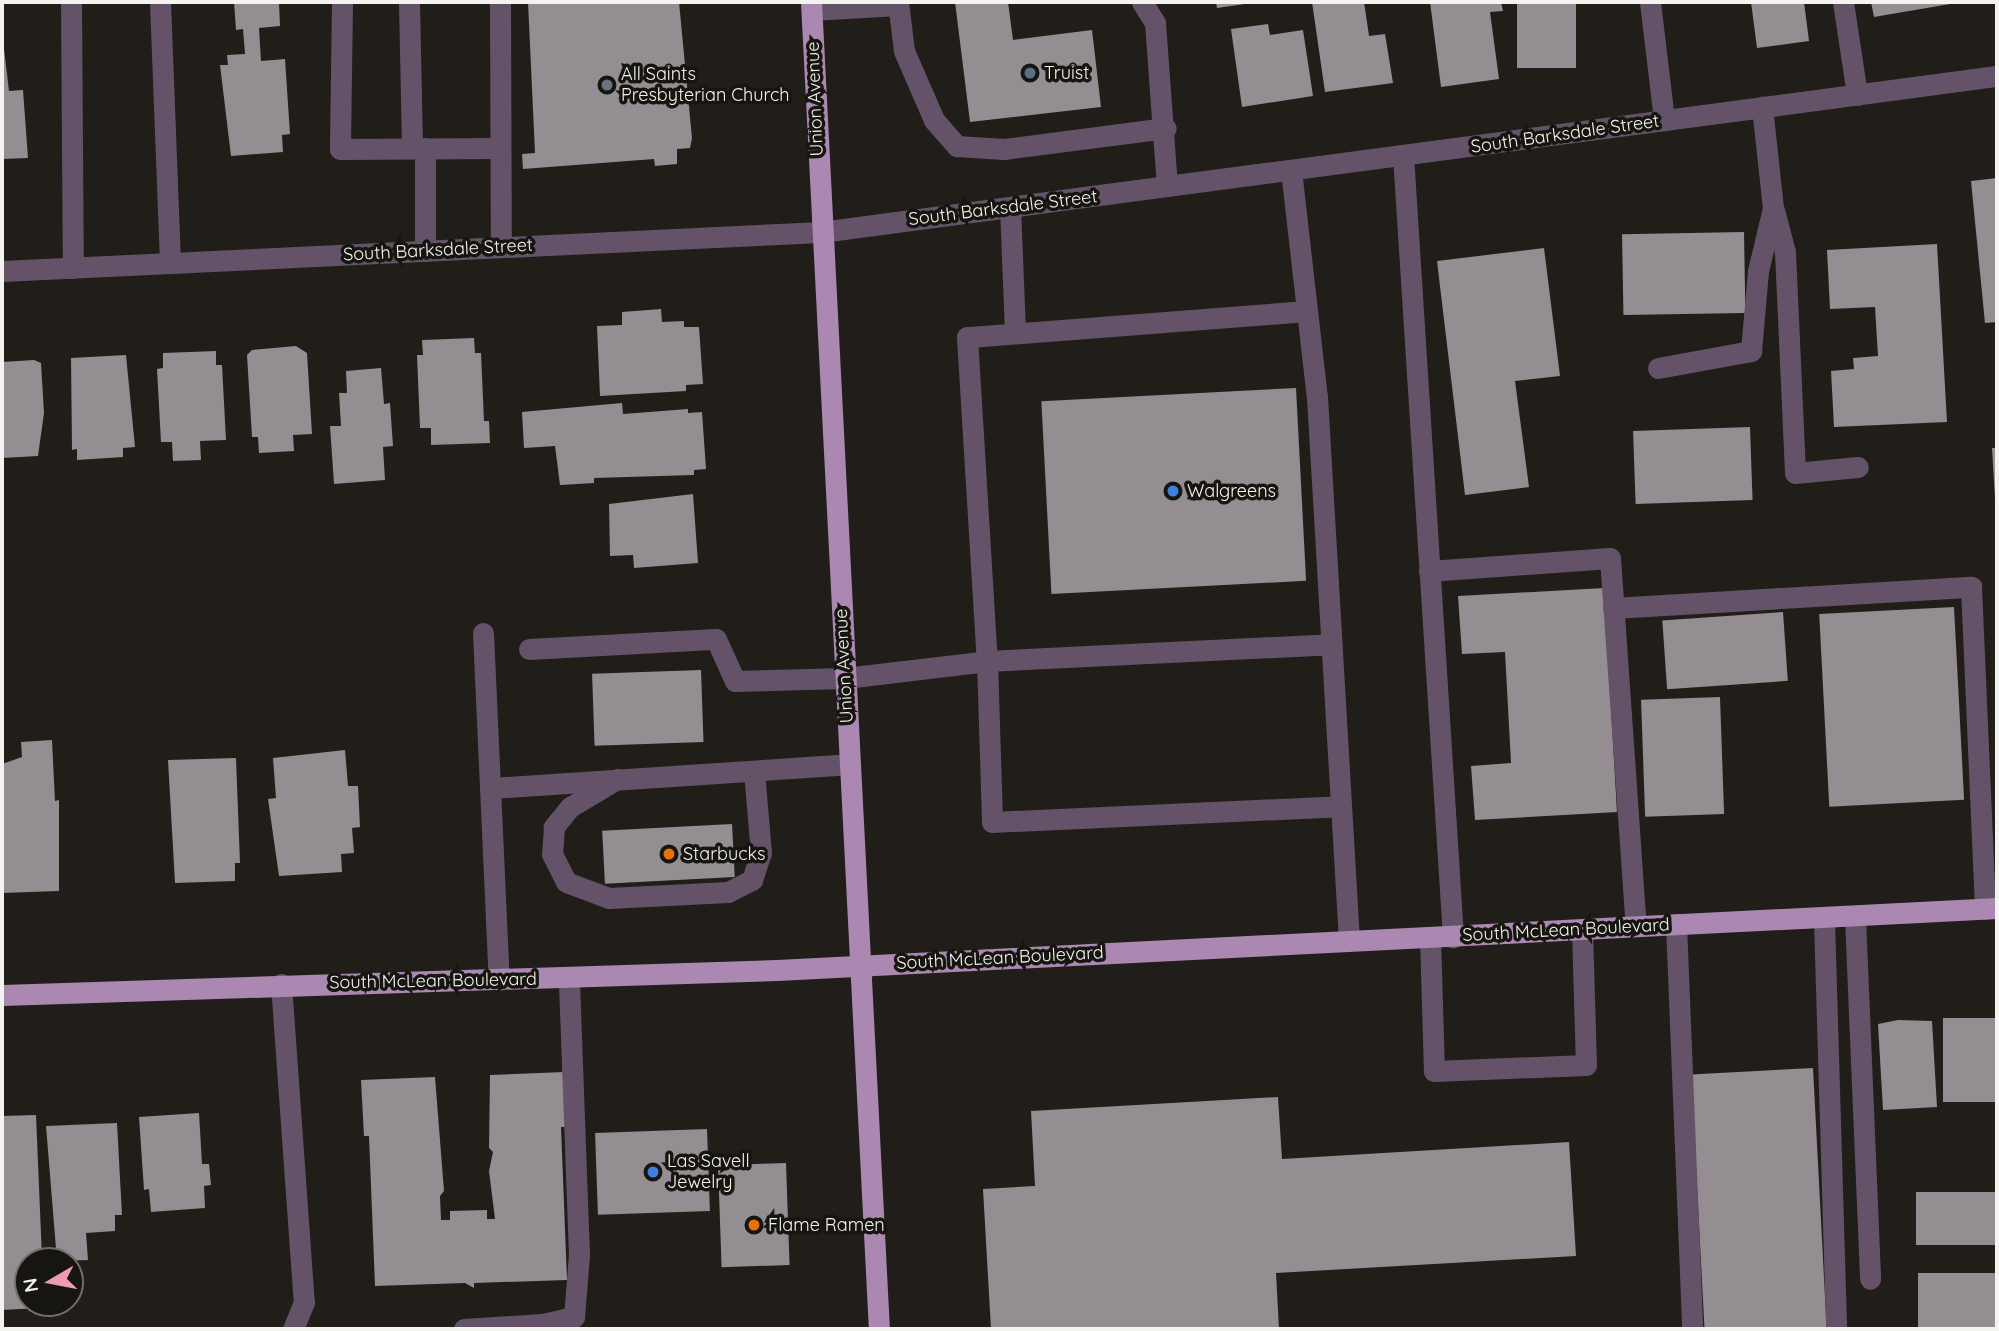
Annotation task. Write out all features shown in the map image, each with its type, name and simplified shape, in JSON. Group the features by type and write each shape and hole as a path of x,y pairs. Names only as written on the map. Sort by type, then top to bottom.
{"main road":[{"name":"Union Avenue","path":"811,6 878,1329"},
{"name":"South McLean Boulevard","path":"2,995 281,984 499,980 859,965 1582,931 1676,924 1824,920 1991,909"}],"street":[{"path":"71,2 73,268"},
{"path":"160,2 170,263"},
{"path":"342,2 340,149 500,148"},
{"path":"409,2 425,251"},
{"path":"500,2 501,247"},
{"path":"1142,2 1155,23 1166,128 1167,186"},
{"path":"1650,2 1664,120"},
{"path":"1843,2 1857,95"},
{"path":"811,6 898,3 904,51 934,120 957,146 1004,149 1166,128"},
{"name":"South Barksdale Street","path":"2,271 821,232 1997,76"},
{"path":"1762,107 1773,208 1786,252 1795,473 1858,467"},
{"path":"1403,155 1453,937"},
{"path":"1291,170 1307,312 1332,644 1349,940"},
{"path":"1010,207 1015,333"},
{"path":"1658,368 1751,351 1758,271 1773,208"},
{"path":"1307,312 967,337 987,661 992,822 1341,806"},
{"path":"1429,571 1610,558 1636,926"},
{"path":"1613,608 1971,587 1991,909"},
{"path":"483,633 499,980"},
{"path":"529,649 716,639 735,681 845,678 987,661 1332,644"},
{"path":"491,788 848,764"},
{"path":"617,779 570,807 554,827 552,854 566,882 608,898 728,892 752,880 761,853 754,771"},
{"path":"1855,918 1870,1279"},
{"path":"1824,920 1836,1329"},
{"path":"1676,924 1692,1329"},
{"path":"1430,937 1434,1071 1586,1065 1582,931"},
{"path":"464,1329 574,1317 579,1255 569,977"},
{"path":"281,984 304,1302 293,1329"}],"building":[{"path":"234,2 279,2 280,26 259,28 261,61 285,59 290,134 282,135 283,152 231,156 220,65 228,65 227,55 245,54 243,29 236,30"},
{"name":"All Saints Presbyterian Church","path":"528,2 679,2 692,138 690,148 677,149 677,164 655,166 654,159 523,169 522,154 535,153"},
{"name":"Truist","path":"955,2 1008,2 1013,40 1092,30 1101,107 970,122"},
{"path":"1216,2 1252,2 1252,3 1217,8"},
{"path":"1312,2 1364,2 1369,36 1385,34 1393,83 1325,92"},
{"path":"1430,2 1501,2 1503,11 1490,12 1499,79 1441,87"},
{"path":"1517,2 1576,2 1576,68 1517,68"},
{"path":"1751,2 1804,2 1809,41 1757,48"},
{"path":"1871,2 1956,2 1956,3 1874,17"},
{"path":"1268,24 1270,35 1303,30 1313,96 1242,107 1231,29"},
{"path":"2,32 9,91 23,90 28,158 2,159"},
{"path":"1997,178 1997,322 1985,323 1971,181"},
{"path":"1744,232 1745,313 1623,315 1622,234"},
{"path":"1937,244 1947,422 1834,427 1831,371 1854,369 1853,358 1878,356 1875,307 1830,309 1827,250"},
{"path":"1544,248 1560,376 1515,381 1529,487 1465,495 1437,261"},
{"path":"661,309 662,322 684,321 684,327 699,327 703,384 686,385 686,391 600,396 597,326 622,325 622,312"},
{"path":"474,338 475,353 481,353 484,421 489,421 490,443 431,445 431,428 420,428 417,355 423,355 422,340"},
{"path":"296,346 307,353 312,434 293,435 294,451 259,453 258,437 252,437 247,355 252,350"},
{"path":"216,351 216,365 222,365 226,440 200,441 201,460 173,461 172,442 161,442 157,369 163,368 163,353"},
{"path":"126,355 135,447 123,448 123,457 77,460 77,449 72,450 71,358"},
{"path":"34,360 41,363 44,413 38,456 2,458 2,362"},
{"path":"381,368 384,404 390,403 393,446 383,447 385,480 334,484 330,426 341,426 339,393 347,393 346,371"},
{"name":"Walgreens","path":"1296,388 1306,581 1051,594 1041,401"},
{"path":"622,403 623,414 688,409 688,413 702,412 706,469 694,470 694,475 594,478 594,483 560,485 555,446 524,448 522,412"},
{"path":"1750,427 1753,500 1636,504 1633,431"},
{"path":"1992,448 1997,448 1995,498"},
{"path":"693,494 698,563 634,568 633,555 610,556 609,504"},
{"path":"1604,588 1617,812 1475,820 1471,766 1511,763 1505,652 1462,654 1458,596"},
{"path":"1954,607 1964,800 1829,807 1819,614"},
{"path":"1783,612 1788,681 1667,689 1662,620"},
{"path":"701,670 704,742 595,746 592,674"},
{"path":"1720,697 1724,814 1645,817 1641,700"},
{"path":"52,740 55,801 59,800 59,891 2,893 2,764 22,757 21,742"},
{"path":"345,750 348,786 358,786 360,827 352,828 354,853 341,854 342,872 279,876 268,799 276,798 273,758"},
{"path":"236,758 240,863 235,863 235,881 175,883 168,760"},
{"name":"Starbucks","path":"732,824 735,877 605,884 602,831"},
{"path":"1943,1018 1997,1018 1997,1102 1943,1102"},
{"path":"1898,1020 1932,1021 1937,1107 1883,1110 1878,1024"},
{"path":"1813,1068 1827,1329 1705,1329 1691,1074"},
{"path":"565,1072 567,1127 561,1127 567,1280 474,1283 474,1288 465,1283 375,1286 369,1136 364,1136 361,1080 435,1077 444,1191 440,1196 441,1220 450,1220 450,1211 487,1210 487,1219 495,1219 489,1171 493,1152 489,1148 490,1075"},
{"path":"1278,1097 1282,1159 1569,1142 1576,1256 1276,1273 1279,1329 991,1329 983,1189 1035,1186 1031,1111"},
{"path":"199,1113 202,1164 209,1164 211,1185 204,1186 205,1208 151,1212 149,1189 144,1190 139,1117"},
{"path":"36,1115 42,1247 14,1247 14,1309 2,1310 2,1116"},
{"path":"117,1123 122,1215 115,1215 115,1231 86,1233 88,1260 84,1260 84,1247 56,1247 46,1126"},
{"name":"Las Savell Jewelry","path":"707,1129 710,1211 598,1215 595,1133"},
{"name":"Flame Ramen","path":"786,1163 790,1265 722,1267 718,1165"},
{"path":"1916,1192 1997,1192 1997,1245 1916,1245"},
{"path":"1918,1273 1997,1273 1997,1327 1918,1327"}],"place":[{"name":"Truist","path":"1030,73"},
{"name":"All Saints Presbyterian Church","path":"607,85"},
{"name":"Walgreens","path":"1173,491"},
{"name":"Starbucks","path":"669,854"},
{"name":"Las Savell Jewelry","path":"653,1172"},
{"name":"Flame Ramen","path":"754,1225"}]}
